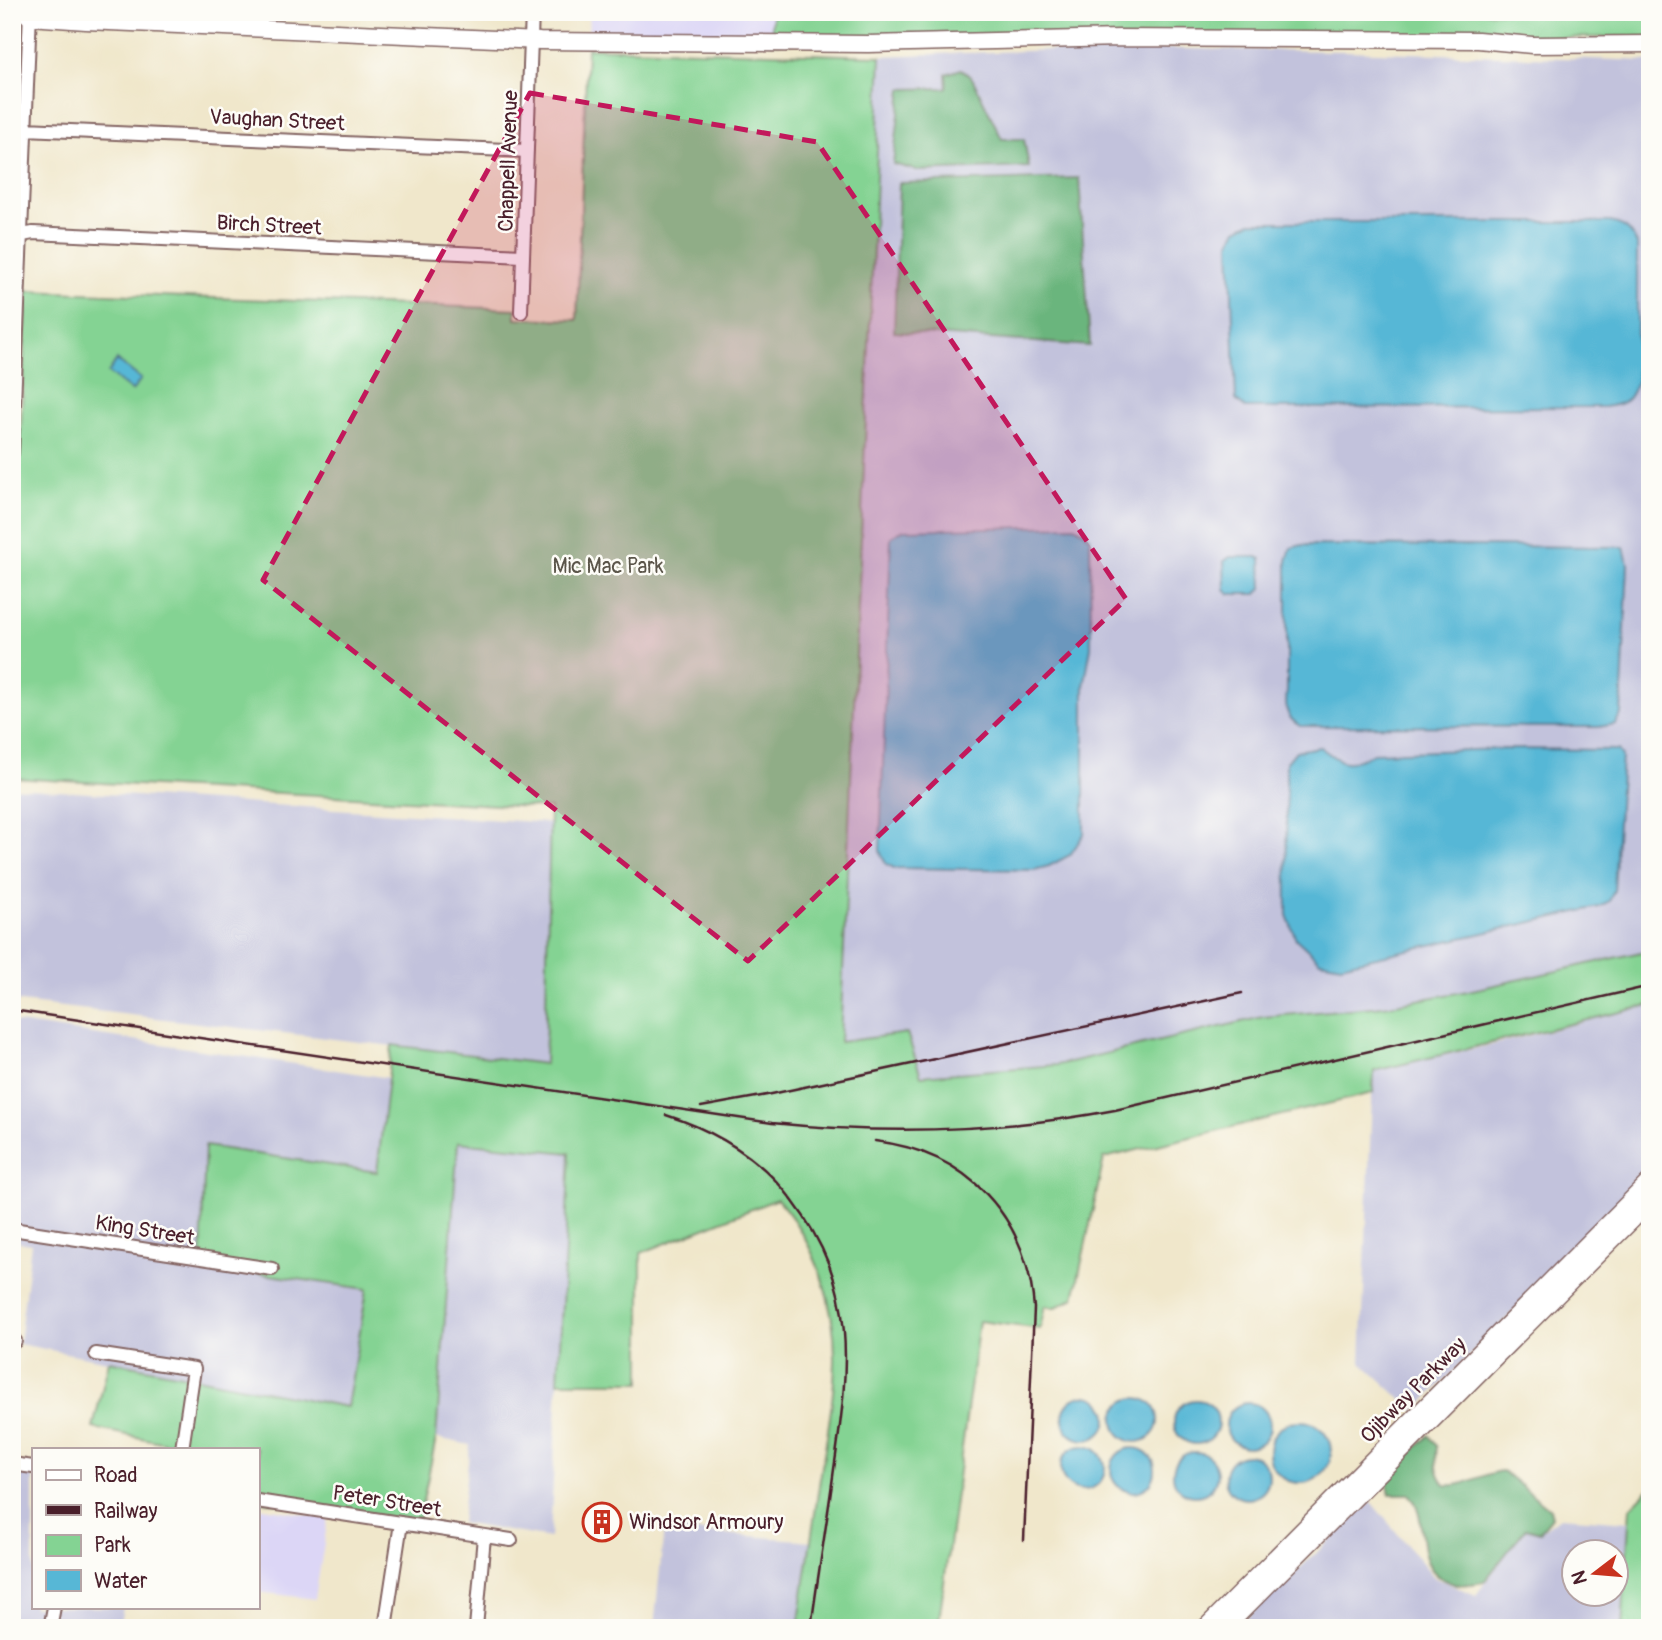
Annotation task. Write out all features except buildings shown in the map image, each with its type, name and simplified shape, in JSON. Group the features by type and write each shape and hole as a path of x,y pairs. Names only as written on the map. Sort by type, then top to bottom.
{"main road":[{"path":"28,14 532,41 868,44 1120,38 1478,40 1532,45 1650,44"},
{"name":"Ojibway Parkway","path":"1205,1628 1650,1181"},
{"name":"Ojibway Parkway","path":"1225,1628 1650,1202"}],"street":[{"name":"Chappell Avenue","path":"520,312 532,12"},
{"path":"12,453 17,237 25,129 28,14"},
{"name":"Vaughan Street","path":"25,129 527,151"},
{"name":"Birch Street","path":"17,237 33,233 523,256"},
{"name":"King Street","path":"12,1229 272,1269"},
{"path":"96,1354 194,1369 182,1448"},
{"path":"12,1464 32,1467"},
{"name":"Peter Street","path":"259,1501 511,1540"},
{"path":"385,1628 401,1523"},
{"path":"476,1628 484,1536"},
{"path":"50,1628 54,1608"}],"highlighted area":[{"path":"530,93 817,142 1126,599 748,961 263,580"}],"shaded area":[{"path":"589,12 772,12 772,43 588,41"},
{"path":"1108,48 1345,51 1650,61 1650,950 1468,991 1384,1006 1263,1017 1057,1065 921,1076 840,1042 881,56"},
{"path":"12,788 550,823 545,1064 12,1001"},
{"path":"1650,1005 1650,1175 1414,1411 1361,1362 1373,1071 1496,1044"},
{"path":"12,1022 389,1078 378,1172 205,1147 201,1265 367,1288 347,1407 19,1344 31,1244 12,1241"},
{"path":"458,1141 570,1153 550,1538 461,1523 470,1445 436,1438"},
{"path":"12,1471 32,1474 32,1608 123,1608 120,1628 12,1628"},
{"path":"1371,1502 1435,1578 1476,1595 1526,1528 1540,1532 1560,1517 1630,1522 1629,1538 1560,1538 1560,1608 1624,1608 1622,1628 1235,1628"},
{"path":"259,1507 328,1518 315,1599 259,1592"},
{"path":"664,1529 811,1541 798,1628 654,1628"}],"green space":[{"path":"772,12 1650,12 1650,37 772,43"},
{"name":"Mic Mac Park","path":"587,48 881,56 840,1042 907,1033 921,1076 1057,1065 1263,1017 1384,1006 1468,991 1650,950 1650,1005 1374,1071 1373,1093 1104,1158 1074,1298 1054,1308 1045,1306 1040,1329 979,1321 938,1628 798,1628 831,1406 834,1340 827,1297 813,1254 791,1216 777,1199 641,1253 641,1382 558,1382 570,1153 458,1142 436,1438 418,1525 259,1500 259,1448 170,1448 170,1444 93,1428 109,1361 347,1407 367,1289 201,1265 205,1146 377,1172 392,1045 545,1064 550,808 12,778 12,633 27,291 516,309 516,318 577,320"},
{"path":"961,69 972,78 1002,139 1024,139 1029,167 919,171 893,164 902,89 947,88 946,74"},
{"path":"1079,178 1090,346 894,332 899,183"},
{"path":"1429,1435 1437,1446 1437,1466 1445,1485 1459,1484 1503,1471 1550,1509 1552,1517 1540,1532 1526,1528 1484,1582 1453,1584 1437,1575 1425,1557 1419,1513 1415,1503 1409,1494 1390,1494 1386,1478"},
{"path":"1650,1488 1650,1628 1622,1628 1623,1608 1630,1608 1630,1508"}],"water":[{"path":"1251,222 1610,222 1620,225 1630,232 1637,244 1637,379 1630,397 1623,403 1604,407 1245,408 1236,400 1230,243 1237,229"},
{"path":"117,360 141,379 132,391 108,373"},
{"path":"1074,526 1090,538 1091,647 1084,686 1084,834 1070,855 1034,870 894,868 886,864 880,851 891,537 903,530"},
{"path":"1302,545 1624,547 1628,564 1621,714 1615,724 1599,727 1300,726 1291,719 1286,707 1287,561 1291,548"},
{"path":"1230,557 1261,559 1262,588 1257,594 1229,594 1225,590 1224,561"},
{"path":"1320,747 1345,762 1357,761 1373,753 1503,749 1618,750 1622,756 1614,890 1609,901 1599,907 1341,965 1320,961 1296,939 1287,915 1286,763 1296,751"},
{"path":"1085,1396 1100,1403 1107,1418 1100,1433 1085,1440 1070,1433 1063,1418 1070,1403"},
{"path":"1136,1398 1151,1405 1158,1420 1151,1435 1136,1442 1121,1435 1114,1420 1121,1405"},
{"path":"1196,1400 1211,1407 1218,1422 1211,1437 1196,1444 1181,1437 1174,1422 1181,1407"},
{"path":"1248,1403 1263,1410 1270,1425 1263,1440 1248,1447 1233,1440 1226,1425 1233,1410"},
{"path":"1300,1421 1322,1430 1331,1452 1322,1474 1300,1483 1278,1474 1269,1452 1278,1430"},
{"path":"1083,1446 1098,1453 1105,1468 1098,1483 1083,1490 1068,1483 1061,1468 1068,1453"},
{"path":"1133,1448 1148,1455 1155,1470 1148,1485 1133,1492 1118,1485 1111,1470 1118,1455"},
{"path":"1195,1452 1210,1459 1217,1474 1210,1489 1195,1496 1180,1489 1173,1474 1180,1459"},
{"path":"1247,1455 1262,1462 1269,1477 1262,1492 1247,1499 1232,1492 1225,1477 1232,1462"}],"railway":[{"path":"12,1010 772,1123 901,1130 1030,1123 1115,1110 1650,986"},
{"path":"701,1107 1242,993"},
{"path":"666,1115 702,1129 736,1147 766,1171 792,1200 814,1233 829,1265 839,1297 844,1329 843,1396 811,1628"},
{"path":"875,1141 908,1148 938,1159 964,1174 986,1194 1005,1218 1019,1245 1029,1275 1034,1308 1024,1540"}],"place":[{"name":"Windsor Armoury","path":"602,1522"}]}
